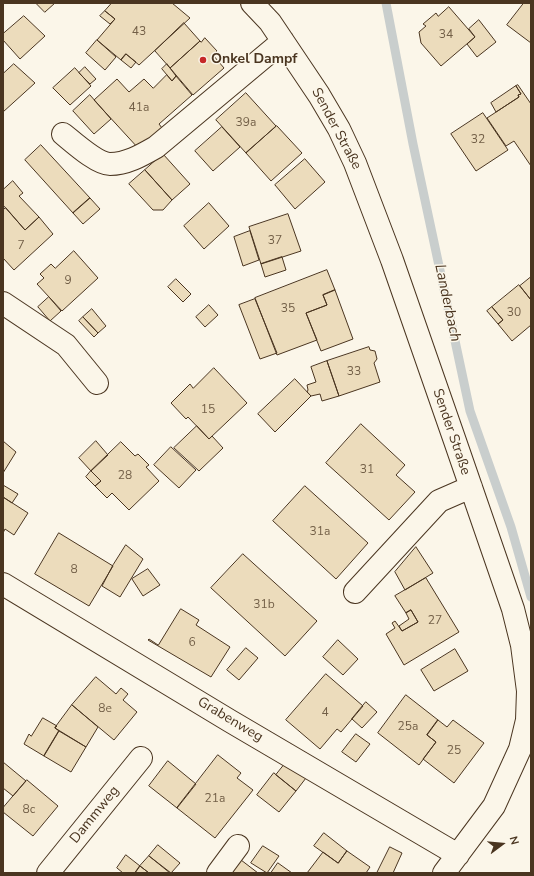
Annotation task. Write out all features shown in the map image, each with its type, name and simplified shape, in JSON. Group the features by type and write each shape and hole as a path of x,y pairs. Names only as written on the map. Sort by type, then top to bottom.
{"street":[{"name":"Sender Straße","path":"252,3 270,22 319,95 339,129 355,163 392,260 471,487 513,609 522,645 528,691 529,720 520,749 494,806 444,873"},
{"path":"63,134 90,156 109,164 136,159 156,147 283,41"},
{"path":"3,303 66,345 97,383"},
{"path":"355,592 439,501 471,487"},
{"name":"Grabenweg","path":"3,584 236,725 458,855"},
{"name":"Dammweg","path":"48,873 141,758"},
{"path":"218,873 238,846"}],"building":[{"path":"36,3 55,3 45,12"},
{"path":"112,3 172,3 190,18 139,65 126,54 121,60 97,40 115,19 105,11"},
{"path":"524,3 531,3 531,43 507,25"},
{"path":"449,7 475,37 441,66 421,43 419,32 426,26 423,24 436,13 438,16"},
{"path":"105,11 115,19 110,24 100,16"},
{"path":"24,16 45,36 20,59 3,40 3,34"},
{"path":"479,20 496,42 477,57 467,44 475,37 469,29"},
{"path":"184,23 200,41 170,68 155,51"},
{"path":"205,38 217,51 213,55 224,68 193,95 170,68"},
{"path":"97,40 116,57 105,70 86,53"},
{"path":"126,54 136,62 131,68 121,60"},
{"path":"14,64 35,83 3,112 3,74"},
{"path":"167,64 176,76 172,81 162,69"},
{"path":"85,67 96,79 90,84 79,73"},
{"path":"75,68 91,86 70,105 53,88"},
{"path":"167,75 172,81 176,76 192,95 159,124 162,128 139,149 94,100 117,79 129,92 144,79 153,88"},
{"path":"518,85 531,104 531,166 514,141 506,146 487,118 519,97 518,95 521,94 516,86"},
{"path":"516,86 521,94 518,95 519,97 496,112 491,103"},
{"path":"246,93 276,126 246,153 216,120"},
{"path":"90,95 111,119 94,134 73,111"},
{"path":"483,113 508,150 476,171 451,134"},
{"path":"277,126 302,153 271,181 246,153"},
{"path":"222,127 240,147 213,171 195,151"},
{"path":"41,145 90,198 73,213 25,160"},
{"path":"163,154 190,184 172,200 145,170"},
{"path":"305,159 325,182 295,209 275,185"},
{"path":"145,170 172,200 163,210 153,210 129,184"},
{"path":"13,181 23,193 19,196 39,217 25,230 3,205 3,190"},
{"path":"90,198 100,209 83,224 73,213"},
{"path":"209,203 229,226 204,249 184,226"},
{"path":"6,208 25,230 39,217 53,234 14,270 3,258 3,210"},
{"path":"288,214 301,251 261,264 249,227"},
{"path":"250,231 259,260 243,266 234,237"},
{"path":"74,251 98,278 62,311 37,284 44,278 40,274 51,264 55,268"},
{"path":"282,257 286,270 265,277 261,264"},
{"path":"327,270 335,290 323,295 327,305 306,313 317,340 277,355 255,298"},
{"path":"531,277 531,300 520,286"},
{"path":"176,279 191,294 183,302 168,287"},
{"path":"519,285 531,300 531,325 512,341 498,324 503,320 492,307"},
{"path":"335,290 353,339 321,351 306,313 327,305 323,295"},
{"path":"49,297 61,311 50,321 38,307"},
{"path":"255,299 277,353 260,359 239,305"},
{"path":"209,305 218,315 205,327 196,317"},
{"path":"492,307 503,320 498,324 487,311"},
{"path":"92,309 106,326 98,333 83,317"},
{"path":"83,317 98,333 94,337 79,321"},
{"path":"369,347 370,350 375,351 377,359 374,363 380,382 339,396 327,361"},
{"path":"327,361 339,396 322,401 320,394 311,396 307,392 307,385 316,382 311,367"},
{"path":"214,368 247,403 209,439 188,417 186,419 171,403 190,384 193,388"},
{"path":"295,379 311,396 275,432 258,414"},
{"path":"361,424 405,465 396,475 415,492 389,520 326,463"},
{"path":"197,426 209,439 212,436 223,448 199,471 174,448"},
{"path":"3,441 16,452 3,473"},
{"path":"96,441 108,455 91,471 79,458"},
{"path":"121,442 135,456 138,454 149,465 146,467 159,481 129,510 112,493 107,498 95,486 101,481 91,471"},
{"path":"171,447 196,470 179,488 154,465"},
{"path":"91,471 101,481 95,486 86,477"},
{"path":"3,485 18,494 12,503 3,497"},
{"path":"305,486 368,543 336,579 273,521"},
{"path":"3,497 28,513 14,535 5,529 3,533"},
{"path":"59,533 113,566 89,606 35,574"},
{"path":"126,545 143,559 120,597 102,586"},
{"path":"416,547 433,573 405,590 395,572"},
{"path":"243,554 317,621 285,656 211,588"},
{"path":"148,569 160,585 143,596 132,579"},
{"path":"426,578 459,632 404,665 386,634 395,628 392,623 395,621 402,631 418,622 411,610 406,613 395,596"},
{"path":"181,609 199,620 196,625 230,647 211,677 148,640 149,639 158,645"},
{"path":"411,610 418,622 402,631 399,626 409,619 406,613"},
{"path":"338,640 358,659 343,675 323,657"},
{"path":"246,648 258,658 239,680 227,670"},
{"path":"455,649 468,671 434,691 421,670"},
{"path":"326,674 363,706 341,732 337,729 320,749 286,720"},
{"path":"96,677 116,694 121,688 128,694 123,700 137,712 114,740 72,705"},
{"path":"406,695 438,720 427,735 436,742 419,765 378,733"},
{"path":"366,702 377,712 362,728 352,719"},
{"path":"72,705 98,727 86,747 55,728"},
{"path":"43,718 57,726 55,728 59,731 44,756 24,744 29,734 31,736"},
{"path":"438,720 447,727 453,720 484,743 454,783 423,759 436,742 427,735"},
{"path":"59,731 86,747 71,772 44,756"},
{"path":"356,734 370,744 356,762 342,752"},
{"path":"218,755 241,773 237,778 253,790 215,838 177,808"},
{"path":"168,761 196,784 177,808 149,786"},
{"path":"3,762 26,781 13,796 3,788"},
{"path":"284,765 306,778 296,791 276,775"},
{"path":"274,773 296,791 279,812 257,795"},
{"path":"27,780 58,806 33,836 3,812 3,808"},
{"path":"324,833 347,851 338,863 314,846"},
{"path":"158,845 180,863 171,873 149,856"},
{"path":"263,846 279,856 267,873 251,863"},
{"path":"390,847 402,853 393,873 377,873"},
{"path":"347,851 370,867 366,873 307,873 323,852 338,863"},
{"path":"126,855 140,866 135,873 123,873 117,868"},
{"path":"149,856 170,873 149,873 140,866"},
{"path":"241,860 258,873 231,873"},
{"path":"278,863 292,873 271,873"},
{"path":"140,866 149,873 135,873"}],"waterway":[{"name":"Landerbach","path":"386,3 413,144 470,411 511,527 531,597"}],"place":[{"name":"Onkel Dampf","path":"203,60"}]}
